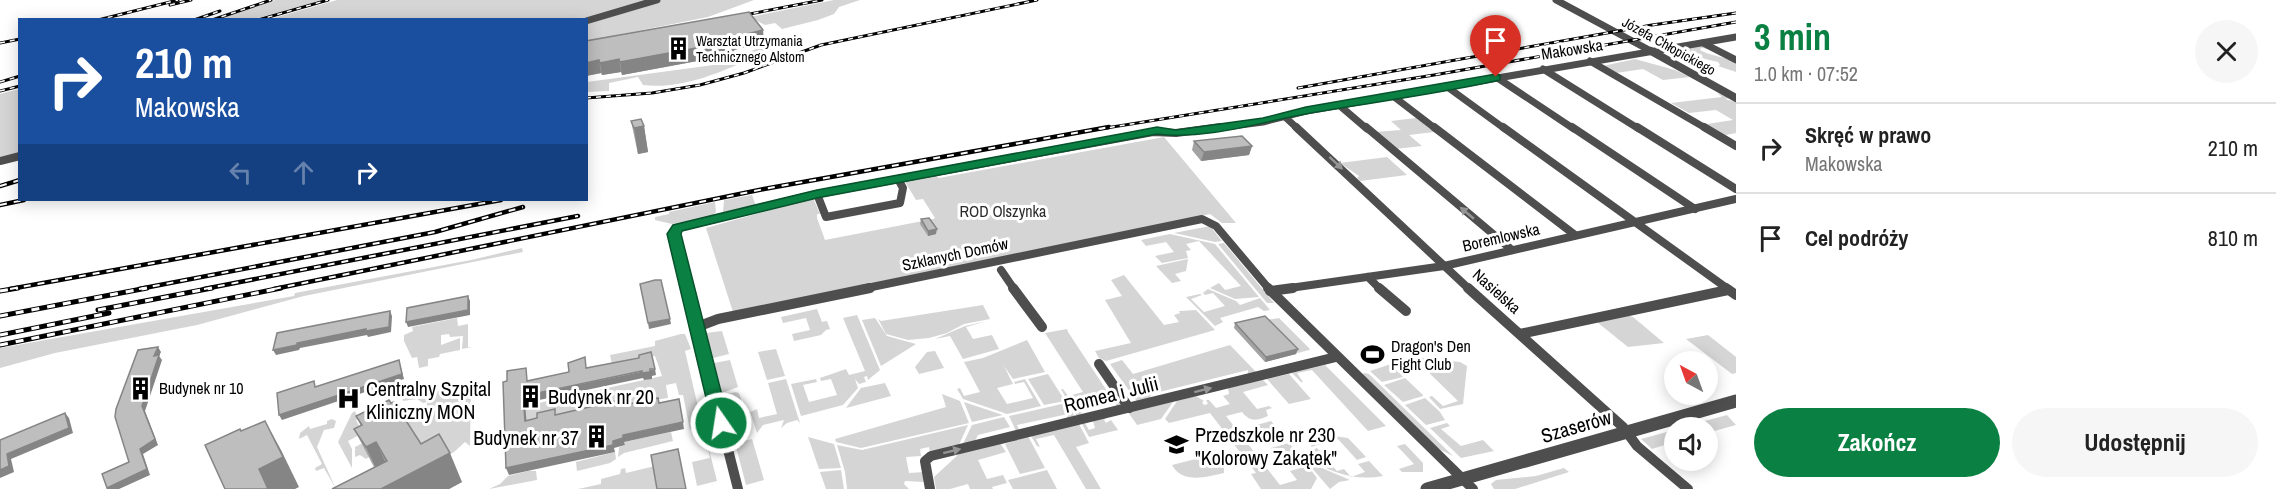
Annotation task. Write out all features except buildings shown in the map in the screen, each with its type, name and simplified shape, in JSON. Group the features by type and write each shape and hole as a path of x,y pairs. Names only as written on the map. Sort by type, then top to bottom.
{"street":[{"path":"588,20 657,0"},
{"name":"Józefa Chłopickiego","path":"1557,0 1736,98"},
{"name":"Makowska","path":"697,327 674,234 681,226 817,194 1153,132 1176,133 1263,122 1339,105 1496,77 1736,38"},
{"path":"1703,43 1736,60"},
{"path":"1590,61 1736,146"},
{"path":"1543,69 1736,189"},
{"path":"1496,77 1695,208"},
{"path":"1446,86 1732,292"},
{"path":"1393,96 1575,235"},
{"path":"1339,105 1512,250"},
{"name":"Nasielska","path":"1284,116 1626,432 1637,446 1688,489"},
{"path":"0,161 18,156"},
{"path":"817,194 826,217 850,213 900,203 903,188 898,179"},
{"name":"Boremlowska","path":"1270,291 1444,266 1736,199"},
{"name":"Szklanych Domów","path":"697,327 718,319 1197,219 1210,221 1218,228 1270,291"},
{"path":"1001,270 1026,308 1042,327"},
{"path":"1368,277 1406,311"},
{"path":"1270,291 1467,484"},
{"path":"1520,334 1732,292"},
{"path":"697,327 738,489"},
{"name":"Romea i Julii","path":"930,489 925,461 931,456 1336,357"},
{"path":"1099,364 1129,408"},
{"name":"Szaserów","path":"1427,489 1467,484 1626,432 1736,401"}],"green space":[{"path":"275,0 324,0 258,18 218,18"},
{"path":"337,0 653,0 588,19 274,18"},
{"path":"662,0 754,0 708,17 588,41 588,22"},
{"path":"834,0 860,0 839,7 834,14 818,20 782,29 775,23 765,25 750,17"},
{"path":"779,41 783,43 781,46 696,80 661,86 643,85 638,77 609,83 609,91 588,92 588,82 721,64 740,55 745,58 755,53 751,51"},
{"path":"1701,46 1710,49 1701,48 1700,50 1736,62 1736,72 1718,66 1720,65 1718,62 1705,59 1685,49"},
{"path":"1635,59 1675,70 1690,77 1663,80 1643,69 1616,73 1603,66"},
{"path":"18,89 18,153 0,158 0,94"},
{"path":"1717,93 1729,98 1725,99 1736,102 1736,133 1726,135 1707,124 1733,120 1716,110 1689,113 1671,103 1722,97"},
{"path":"1416,118 1434,132 1409,135 1422,146 1395,149 1375,132 1401,130 1391,121"},
{"name":"ROD Olszynka","path":"1164,137 1236,223 1222,223 1210,214 733,312 706,228 813,198 820,214 817,214 817,218 825,240 933,219 935,218 923,199 916,200 904,180 936,175 939,178"},
{"path":"1387,157 1407,175 1360,181 1357,178 1359,176 1340,163"},
{"path":"752,195 756,206 723,212 724,200"},
{"path":"715,202 716,212 712,216 672,224 655,220 655,217 669,214 669,212"},
{"path":"1210,226 1222,241 1215,242 1174,233"},
{"path":"1170,234 1215,244 1259,297 1235,299 1210,288 1219,283 1225,290 1241,286 1199,241 1186,244 1191,250 1186,251 1188,258 1162,263 1155,256 1174,252 1166,242 1146,246 1141,240"},
{"path":"1224,243 1274,303 1267,303 1218,244"},
{"path":"522,248 523,252 304,296 197,325 55,353 0,368 0,348 294,296 295,293 471,260"},
{"path":"1188,259 1186,271 1175,274 1181,281 1172,283 1156,266"},
{"path":"1124,275 1164,325 1179,322 1174,315 1180,313 1179,311 1196,310 1215,330 1106,361 1099,358 1095,351 1131,343 1105,300 1122,296 1111,280"},
{"path":"1208,289 1240,305 1260,298 1270,310 1264,311 1258,307 1220,318 1223,322 1215,326 1186,297 1202,295 1191,299 1204,312 1225,306 1213,293 1205,295 1203,293"},
{"path":"983,305 990,319 964,324 947,333 929,338 908,340 886,334 878,319 881,321"},
{"path":"817,309 822,322 827,321 830,329 821,335 794,341 792,334 810,330 806,318 783,323 781,317"},
{"path":"857,315 880,370 868,380 867,376 864,377 866,382 859,384 855,379 858,388 843,405 801,416 791,384 816,379 817,382 803,385 809,402 837,395 831,379 821,381 820,378 846,369 849,375 865,371 843,318"},
{"path":"1627,315 1633,317 1664,343 1628,347 1597,322"},
{"path":"457,318 458,326 468,324 468,347 472,347 462,349 463,336 441,335 441,345 460,338 460,350 428,359 428,366 419,368 417,357 412,358 404,341 404,335 413,331 412,327"},
{"path":"875,318 887,336 916,344 881,366 862,320"},
{"path":"1279,318 1309,350 1298,353 1266,320"},
{"path":"987,321 966,327 973,339 992,335 999,349 963,359 950,336 935,339 965,326"},
{"path":"1067,329 1107,391 1067,400 1061,389 1068,396 1083,392 1045,333"},
{"path":"722,331 729,354 713,358 706,333"},
{"path":"685,334 691,349 685,351 702,424 690,430 683,395 679,395 676,383 666,385 668,398 559,414 537,419 525,426 525,406 662,376 655,356 612,364 610,355 655,346 655,341"},
{"path":"1708,335 1736,357 1736,373 1732,374 1718,363 1718,351 1702,351 1686,339"},
{"path":"1027,340 1045,372 1013,379 1004,366 1013,384 997,388 1007,404 1033,398 1024,382 1015,384 1014,382 1025,379 1041,406 1007,414 963,399 957,389 960,388 964,396 980,392 964,362 983,358"},
{"path":"1230,345 1258,374 1248,377 1248,370 1151,394 1150,400 1138,403 1110,364 1122,360 1133,374"},
{"path":"776,349 785,376 767,380 758,352"},
{"path":"935,351 944,368 919,374 915,367 927,352"},
{"path":"1416,357 1460,362 1467,366 1463,404 1440,409 1429,397 1432,396 1443,406 1458,401 1417,361 1401,365 1410,375 1394,364"},
{"path":"730,360 738,387 722,393 714,363"},
{"path":"1391,364 1403,377 1382,382 1370,371"},
{"path":"1325,365 1386,426 1368,431 1312,370 1297,373 1303,382 1292,373"},
{"path":"1048,374 1065,401 1044,405 1028,379"},
{"path":"1289,374 1311,399 1289,404 1267,379"},
{"path":"1362,374 1369,374 1453,456 1437,448"},
{"path":"1405,378 1423,396 1403,402 1384,385"},
{"path":"786,379 800,423 797,420 781,428 784,420 763,425 757,433 750,412 757,409 759,418 777,414 768,383"},
{"path":"1263,380 1268,385 1243,392 1257,409 1269,406 1272,408 1266,410 1268,416 1254,420 1242,412 1226,416 1280,485 1297,480 1290,471 1308,466 1317,478 1311,489 1261,489 1251,474 1256,473 1210,413 1169,423 1165,419 1177,401 1196,396 1204,401 1202,402 1204,405 1208,404 1206,400 1209,400 1216,408 1230,404 1223,396 1229,394 1228,388"},
{"path":"465,382 471,387 470,446 465,442 454,452 431,463 405,427 367,446 372,455 366,459 360,455 355,457 355,447 405,422 404,420 428,415 427,402 423,403 417,399 403,401 402,394 427,388 427,393 460,387 460,383"},
{"path":"885,383 891,396 846,408 861,388"},
{"path":"1115,391 1122,401 1116,409 1116,402 1082,410 1081,417 1078,418 1069,402"},
{"path":"739,393 749,427 732,431 723,395"},
{"path":"942,394 960,401 969,423 861,448 836,442 835,439 946,407"},
{"path":"1425,398 1445,420 1426,425 1405,405"},
{"path":"385,401 390,401 385,408 356,420 363,433 348,441 352,449 352,468 338,442 352,413 355,411 357,416 386,406"},
{"path":"964,402 1003,415 972,422"},
{"path":"1173,402 1161,419 1137,425 1128,412"},
{"path":"1066,403 1076,418 1066,421 1068,414 1017,425 1020,432 1017,433 1009,416"},
{"path":"1727,415 1736,425 1718,430 1718,417"},
{"path":"1004,417 1010,427 978,435 974,443 962,446 972,425"},
{"path":"1107,417 1104,420 1106,423 1111,420 1118,430 1089,437 1082,424 1085,423 1089,430 1095,428 1093,421"},
{"path":"332,419 336,421 334,428 324,430 317,447 336,489 324,468 316,471 315,468 322,464 307,435 299,439 300,433 309,426 310,429 327,424 327,421"},
{"path":"1271,421 1285,438 1269,445 1253,426"},
{"path":"1447,423 1450,426 1441,429 1461,446 1483,440 1494,451 1461,458 1430,428"},
{"path":"1079,424 1089,443 1076,447 1101,489 1086,489 1054,435 1036,439 1040,447 1031,436"},
{"path":"968,425 958,447 930,454 929,447 920,449 921,456 906,457 909,473 924,472 924,482 905,481 904,484 909,489 847,489 845,472 837,445 862,450"},
{"path":"704,430 717,481 697,486 692,462 710,458"},
{"path":"671,432 673,441 624,453 618,457 619,447 625,445 624,442"},
{"path":"1664,433 1664,445 1652,449 1641,439"},
{"path":"1320,434 1348,438 1366,457 1357,460 1338,439 1311,447"},
{"path":"1028,436 1045,468 1020,474 1005,444"},
{"path":"808,437 834,444 841,468 819,469"},
{"path":"752,439 764,480 746,485 735,443"},
{"path":"1000,443 1006,452 978,460 987,479 1003,475 1007,483 992,487 993,489 970,489 968,484 950,489 936,489 934,477 960,453"},
{"path":"1289,443 1304,461 1287,468 1271,448"},
{"path":"1405,444 1423,463 1423,472 1402,472 1399,469 1414,464 1397,446"},
{"path":"1317,448 1337,471 1344,469 1350,476 1310,461 1311,450"},
{"path":"615,452 616,459 610,463 577,471 576,462"},
{"path":"1219,453 1224,461 1224,473 1188,477 1176,471 1172,465"},
{"path":"1369,461 1383,476 1363,477 1353,476 1365,472 1358,464"},
{"path":"1315,465 1350,480 1339,482 1330,489 1310,466"},
{"path":"655,466 657,489 578,489 601,484 601,479 620,474 621,469 625,468 626,473"},
{"path":"1564,468 1569,472 1515,489 1494,489 1491,484 1496,480 1536,476"},
{"path":"841,470 844,489 826,489 820,472"},
{"path":"1047,470 1057,489 1013,489 1008,480"},
{"path":"536,471 537,480 489,489 500,484 508,476"}],"railway":[{"path":"106,18 178,0"},
{"path":"170,5 191,0"},
{"path":"218,18 271,0"},
{"path":"265,18 328,0"},
{"path":"734,17 822,0"},
{"path":"588,98 652,93 700,85 744,73 821,45 1037,0"},
{"path":"200,18 220,11"},
{"path":"1298,88 1652,25 1736,13"},
{"path":"1100,129 1434,75 1736,22"},
{"path":"0,43 18,39"},
{"path":"0,82 18,77"},
{"path":"0,91 18,86"},
{"path":"274,289 764,189 1109,127"},
{"path":"0,186 18,181"},
{"path":"0,205 19,201"},
{"path":"10,289 495,201"},
{"path":"139,289 435,232 523,207"},
{"path":"204,289 578,216"},
{"path":"0,291 18,288"},
{"path":"0,316 147,288"},
{"path":"98,310 212,288"},
{"path":"0,345 281,288"},
{"path":"0,335 109,313"}],"place":[{"name":"Warsztat Utrzymania Technicznego Alstom","path":"678,49"},
{"name":"Dragon's Den Fight Club","path":"1373,355"},
{"name":"Budynek nr 10","path":"141,388"},
{"name":"Budynek nr 20","path":"530,396"},
{"name":"Centralny Szpital Kliniczny MON","path":"348,399"},
{"name":"Budynek nr 37","path":"597,437"},
{"name":"Przedszkole nr 230 \"Kolorowy Zakątek\"","path":"1177,445"}],"route":[{"path":"721,423 674,234 677,228 817,194 1157,131 1176,133 1263,122 1306,111 1496,77"}]}
